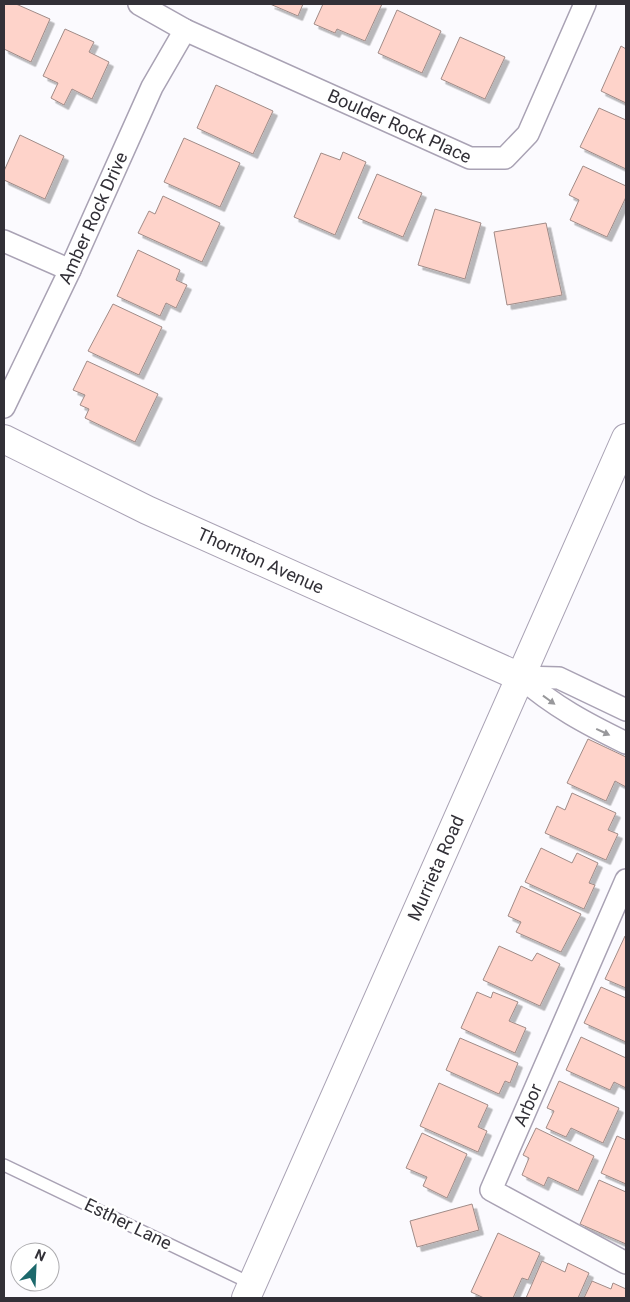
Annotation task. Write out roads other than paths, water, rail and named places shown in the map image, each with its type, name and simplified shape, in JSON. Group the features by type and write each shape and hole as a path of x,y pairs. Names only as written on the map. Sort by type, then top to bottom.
{"main road":[{"name":"Thornton Avenue","path":"4,439 147,510 520,677"},
{"name":"Murrieta Road","path":"249,1291 520,677 625,446"}],"street":[{"name":"Boulder Rock Place","path":"139,4 184,30 470,158 505,158 528,134 585,4"},
{"name":"Amber Rock Drive","path":"4,407 70,270 152,87 184,30"},
{"path":"4,241 70,270"},
{"path":"520,677 559,678 626,710"},
{"path":"520,677 548,701 580,721 626,743"},
{"name":"Arbor","path":"626,880 491,1190 626,1263"}],"lane":[{"name":"Esther Lane","path":"4,1165 249,1291"}]}
